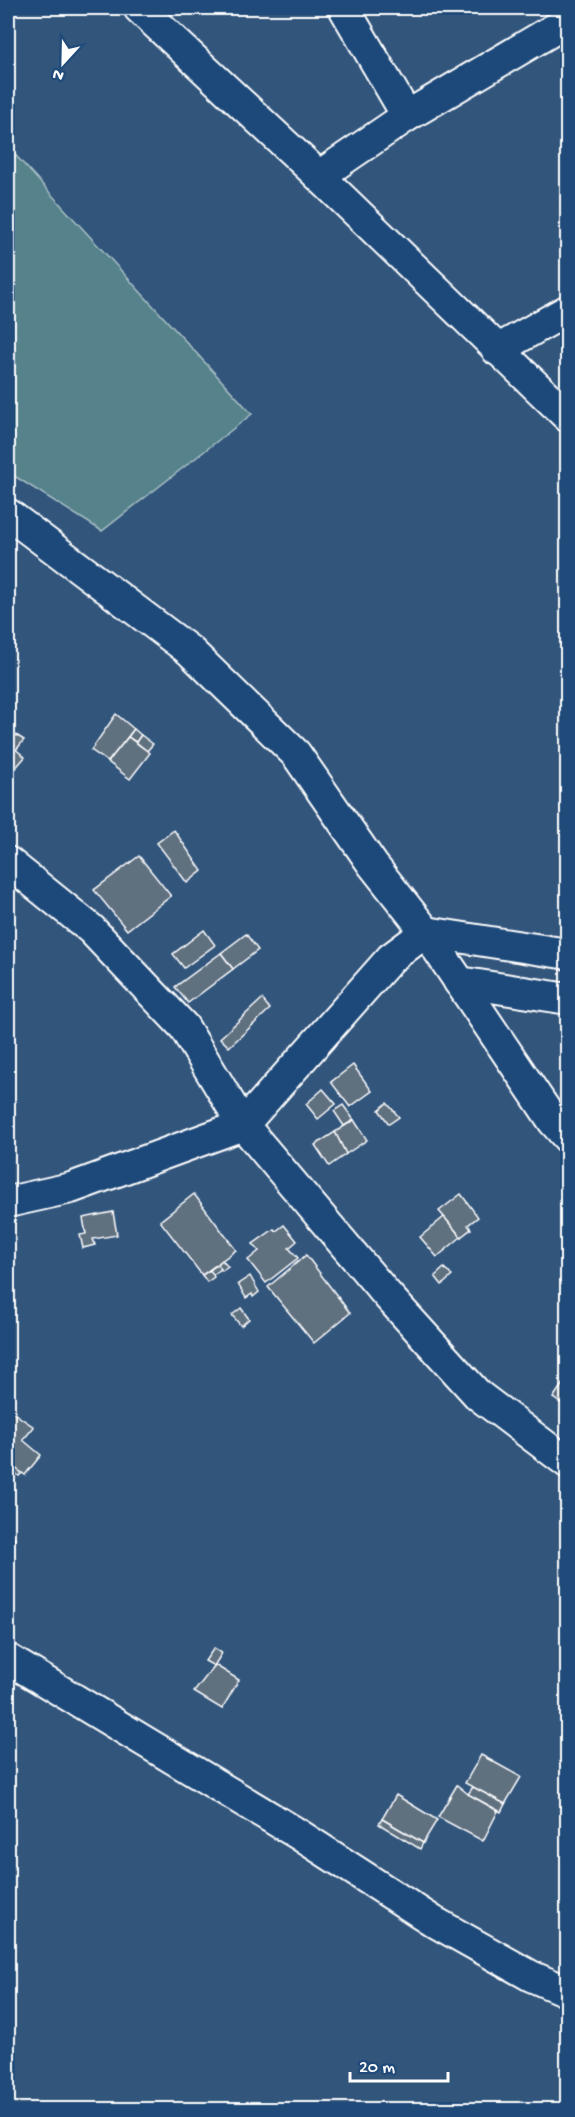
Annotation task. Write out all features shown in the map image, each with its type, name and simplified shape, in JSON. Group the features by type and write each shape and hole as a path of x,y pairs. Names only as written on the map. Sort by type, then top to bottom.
{"street":[{"path":"139,8 319,176 567,417"},
{"path":"344,8 407,116"},
{"path":"319,176 407,116 567,21"},
{"path":"497,350 567,310"},
{"path":"8,514 190,651 296,754 373,866 426,932 553,1121 567,1138"},
{"path":"8,862 91,929 184,1027 243,1125 388,1296 478,1395 567,1463"},
{"path":"8,1202 71,1188 243,1125 392,958 426,932 567,954"},
{"path":"459,982 567,999"},
{"path":"8,1659 298,1834 433,1921 531,1976 567,1992"}],"green space":[{"path":"8,147 252,414 102,531 8,472"}],"building":[{"path":"116,714 134,729 108,762 91,750"},
{"path":"134,729 141,735 136,742 128,737"},
{"path":"16,735 24,740 16,750 9,744"},
{"path":"141,735 153,744 147,751 136,742"},
{"path":"128,737 150,753 130,779 108,762"},
{"path":"8,743 25,757 13,771 8,767"},
{"path":"174,830 202,871 187,883 157,843"},
{"path":"139,856 171,896 127,930 94,890"},
{"path":"204,930 215,945 184,968 173,954"},
{"path":"246,934 258,950 233,969 221,953"},
{"path":"221,953 233,969 188,1003 175,987"},
{"path":"262,999 270,1009 229,1047 220,1038"},
{"path":"353,1065 372,1091 350,1107 331,1082"},
{"path":"323,1089 336,1104 318,1119 306,1104"},
{"path":"387,1103 399,1117 389,1124 379,1110"},
{"path":"343,1105 354,1120 344,1126 334,1111"},
{"path":"354,1120 367,1140 346,1154 335,1132"},
{"path":"335,1132 346,1154 329,1166 315,1145"},
{"path":"194,1194 236,1250 202,1275 160,1221"},
{"path":"461,1194 478,1217 468,1225 471,1229 461,1237 439,1211"},
{"path":"113,1212 117,1235 93,1239 95,1245 83,1248 80,1235 86,1234 83,1218"},
{"path":"444,1217 461,1237 437,1257 420,1237"},
{"path":"284,1225 297,1241 289,1248 298,1258 266,1283 248,1260 259,1251 253,1244 274,1229 276,1231"},
{"path":"306,1255 350,1313 314,1343 268,1287"},
{"path":"222,1260 228,1267 222,1271 217,1265"},
{"path":"217,1265 221,1269 213,1275 210,1270"},
{"path":"444,1268 452,1276 442,1285 435,1276"},
{"path":"210,1270 214,1277 207,1282 202,1275"},
{"path":"250,1276 259,1292 253,1297 252,1294 246,1298 238,1284"},
{"path":"241,1308 249,1319 241,1326 232,1315"},
{"path":"568,1376 568,1408 553,1398"},
{"path":"12,1412 34,1427 23,1440 41,1455 25,1475 8,1463 8,1418"},
{"path":"8,1463 22,1473 19,1476 8,1468"},
{"path":"8,1534 15,1538 8,1554"},
{"path":"214,1648 222,1653 214,1666 205,1661"},
{"path":"215,1665 239,1680 222,1709 194,1692"},
{"path":"481,1755 521,1777 505,1804 465,1783"},
{"path":"457,1785 498,1811 483,1841 438,1817"},
{"path":"473,1787 505,1804 501,1812 468,1794"},
{"path":"396,1795 437,1820 423,1843 382,1819"},
{"path":"382,1819 423,1843 420,1849 379,1824"}]}
